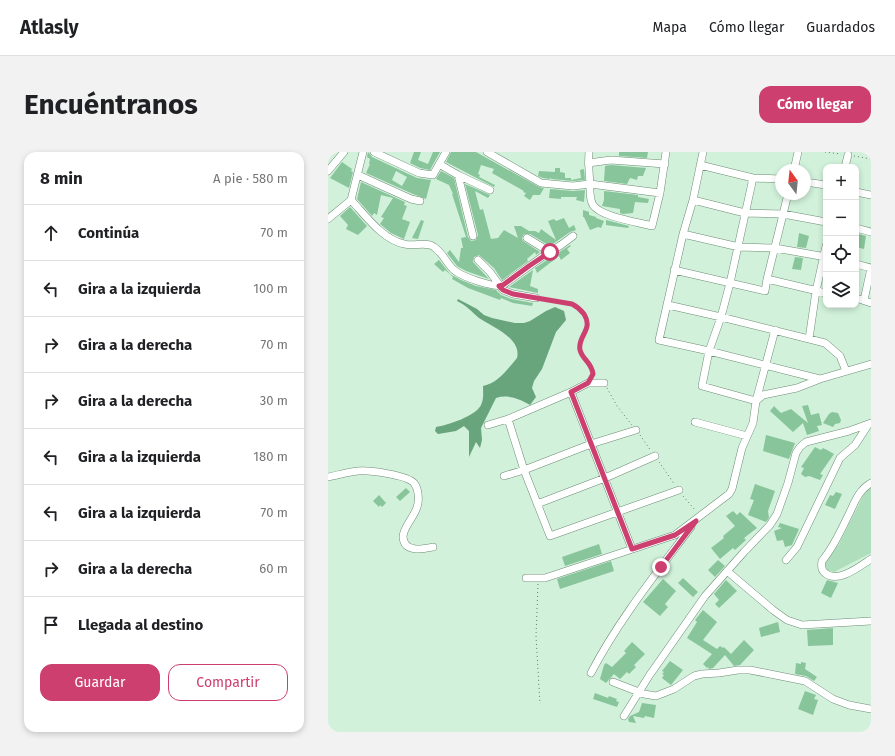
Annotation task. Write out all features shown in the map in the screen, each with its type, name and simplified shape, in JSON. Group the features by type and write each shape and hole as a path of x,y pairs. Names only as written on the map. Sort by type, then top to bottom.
{"street":[{"path":"328,171 344,152"},
{"path":"328,219 351,200 363,152"},
{"path":"374,152 419,173 433,175 446,152"},
{"path":"487,152 540,183 573,186 590,184 660,192"},
{"path":"589,152 588,163 590,198 594,206 598,210 608,215 652,226 660,192 666,152"},
{"path":"703,152 693,200 674,270 668,305 659,340 709,351 820,380"},
{"path":"795,164 798,152"},
{"path":"846,164 848,155"},
{"path":"588,163 611,160 665,164"},
{"path":"439,164 490,190"},
{"path":"700,165 753,178 775,179"},
{"path":"358,175 411,199 420,201"},
{"path":"458,175 473,236"},
{"path":"753,178 739,247 721,317 709,351 702,386 756,401"},
{"path":"811,183 823,185"},
{"path":"859,193 871,196"},
{"path":"351,200 391,240 413,246 427,244 434,246 454,271 477,281 499,286 503,285 573,236"},
{"path":"693,200 745,213 783,214 823,221"},
{"path":"674,270 764,291 786,200"},
{"path":"859,229 871,232"},
{"path":"683,234 739,247 775,248 823,257"},
{"path":"527,238 550,252"},
{"path":"478,260 490,272 503,290 513,294 536,298"},
{"path":"809,339 816,291 823,265"},
{"path":"859,265 871,268 868,301"},
{"path":"766,279 823,292"},
{"path":"668,305 825,343 840,356 846,371"},
{"path":"526,578 545,578 675,535 696,521 729,494 732,489 742,448 753,423 756,401 775,330"},
{"path":"756,401 763,395 797,388 871,364"},
{"path":"488,425 508,419 571,392 588,383 604,383"},
{"path":"571,392 632,549"},
{"path":"508,419 524,470 550,536 679,490"},
{"path":"695,422 747,436"},
{"path":"624,716 638,691 705,596 770,525 777,514 796,453 800,447 806,442 849,431 869,424"},
{"path":"786,560 797,547 840,458 855,445 869,424"},
{"path":"504,476 592,444 636,430"},
{"path":"849,431 854,439 855,445"},
{"path":"538,504 655,456"},
{"path":"328,477 359,471 410,479 416,486 419,495 417,511 404,533 404,540 411,548 424,549 433,547"},
{"path":"871,483 858,495 847,519 822,562 821,567 828,575 836,577 843,575 871,559"},
{"path":"591,673 615,630 629,609 696,521"},
{"path":"727,571 773,610 792,622 802,625 871,621"},
{"path":"613,682 649,696 656,696 674,689 694,676 738,670 750,670 805,681 833,699 849,705 871,709"}],"path":[{"path":"536,298 572,304 579,308 586,318 587,325 580,343 580,350 586,360 590,363 593,370 592,377 588,383"},
{"path":"538,578 536,636 540,704"}],"shaded area":[{"path":"458,299 477,309 484,315 515,323 530,321 555,307 564,311 566,320 556,332 542,369 534,381 532,388 536,397 530,405 514,398 496,398 481,428 482,440 480,448 476,442 469,457 469,431 464,426 456,431 438,434 435,431 436,427 474,413 481,405 483,400 483,386 498,379 510,367 517,358 517,351 511,339 498,329 479,318 457,301"},
{"path":"871,487 871,553 834,572 827,571 825,566 827,560 839,544 866,490"}],"building":[{"path":"368,152 372,157 417,178 431,180 426,199 366,173 370,164 370,159 367,157","holes":["396,171 407,177 402,186 392,180"]},
{"path":"414,152 421,152 418,160 428,164 433,152 440,152 430,170 420,168 410,163"},
{"path":"451,152 476,152 539,187 544,188 540,195 533,195 530,200 524,196 526,193 523,192 524,191 492,173 494,169 481,165 478,174 480,175 479,177 495,185 494,187 446,162"},
{"path":"619,152 648,152 647,158 619,156"},
{"path":"342,162 352,169 351,171 353,172 349,188 330,178"},
{"path":"611,165 646,168 643,176 638,176 637,180 630,178 627,184 604,181 605,166"},
{"path":"555,168 560,168 560,172 565,173 565,178 571,178 571,180 581,178 580,170 584,169 585,180 573,181 551,179 551,177 550,179 543,178 538,176 539,171 555,172"},
{"path":"441,171 454,178 468,237 471,241 476,240 478,235 465,184 490,195 488,198 475,191 480,210 483,209 491,239 498,238 504,230 518,238 514,226 521,226 529,231 539,233 541,229 556,240 548,221 554,219 556,221 564,218 569,228 574,225 576,230 570,232 550,246 530,234 524,234 522,238 523,241 540,252 536,255 535,252 527,259 528,261 502,280 494,268 479,255 474,257 473,262 489,279 466,271 457,266 447,253 450,250 459,262 461,248 463,248 461,238 466,237 449,185 436,179"},
{"path":"361,182 405,202 404,205 407,206 402,219 410,222 404,239 391,233 380,224 384,218 381,217 393,198 381,195 377,215 374,213 372,216 357,199"},
{"path":"550,189 573,191 585,190 584,202 576,200 577,197 561,197 561,199 549,198"},
{"path":"604,191 638,195 638,197 649,199 648,203 635,202 633,213 623,214 620,213 620,209 602,206"},
{"path":"350,207 367,226 358,235 346,229 348,225 340,216"},
{"path":"583,210 589,212 589,215 604,221 601,228 598,227 590,230 583,217"},
{"path":"421,220 424,221 418,239 412,238"},
{"path":"606,220 629,226 628,228 606,225"},
{"path":"799,233 809,236 806,248 797,247"},
{"path":"859,234 866,236 864,249 859,248"},
{"path":"570,245 571,246 567,249 570,253 561,260 559,256 537,273 535,268"},
{"path":"795,257 803,258 801,270 792,269"},
{"path":"439,260 450,274 461,280 476,286 496,290 501,295 511,299 533,303 532,306 513,303 501,298 500,300 468,288 452,279 453,277 445,270 443,272 434,264"},
{"path":"533,270 530,286 538,289 538,293 509,287"},
{"path":"808,405 811,415 819,413 822,425 817,426 819,431 807,435 803,423 793,432 770,411 774,406 781,413 791,409 808,423 802,406"},
{"path":"832,412 838,413 841,420 840,423 835,424 833,427 823,423"},
{"path":"766,435 795,443 789,459 763,451"},
{"path":"815,447 821,450 823,448 834,454 820,474 823,475 820,480 809,476 805,477 801,474 804,468 801,467"},
{"path":"755,484 775,491 768,511 769,518 766,522 748,515 754,500 750,499"},
{"path":"406,488 410,492 400,501 396,497"},
{"path":"836,492 842,494 835,509 825,505 830,495 833,496"},
{"path":"379,495 386,503 382,507 380,505 379,507 373,501"},
{"path":"733,511 737,515 740,512 757,528 744,538 746,540 735,550 733,548 720,559 711,548 724,538 723,536 735,526 726,516"},
{"path":"780,523 799,529 792,545 785,547 783,540 777,541 774,531 782,528 778,527"},
{"path":"599,544 602,554 565,566 562,557"},
{"path":"718,560 725,566 715,577 708,570"},
{"path":"611,561 614,571 560,589 557,579"},
{"path":"683,578 698,592 693,597 678,583"},
{"path":"663,579 676,591 665,604 668,607 660,616 643,602"},
{"path":"726,580 737,591 719,608 715,604 719,600 714,594"},
{"path":"827,580 838,583 831,598 821,593"},
{"path":"703,610 717,622 703,640 717,649 720,646 723,648 724,647 731,654 744,640 754,650 740,665 734,666 725,655 713,668 709,669 703,664 712,654 687,638 697,622 695,620"},
{"path":"778,622 780,632 761,637 759,628"},
{"path":"833,628 833,645 808,646 807,630"},
{"path":"632,642 645,654 634,665 636,667 629,674 627,672 620,679 614,674 606,683 600,679 604,665 606,663 612,667 626,653 624,651"},
{"path":"670,661 683,670 671,685 662,678 664,675 662,674 664,672 662,671"},
{"path":"801,662 806,663 805,669 817,677 814,681 806,676 795,674 796,663 801,664"},
{"path":"805,691 816,695 814,699 818,700 813,715 798,709"},
{"path":"595,693 608,698 609,696 617,699 616,701 619,702 617,707 593,699"},
{"path":"642,703 656,705 654,718 633,716 636,723 629,722 628,719 630,716 639,712"}],"route":[{"path":"550,252 503,285 499,286 503,290 513,294 572,304 579,308 586,318 586,331 580,343 580,350 586,360 590,363 593,374 588,383 571,392 632,549 675,535 696,521 661,567"}]}
